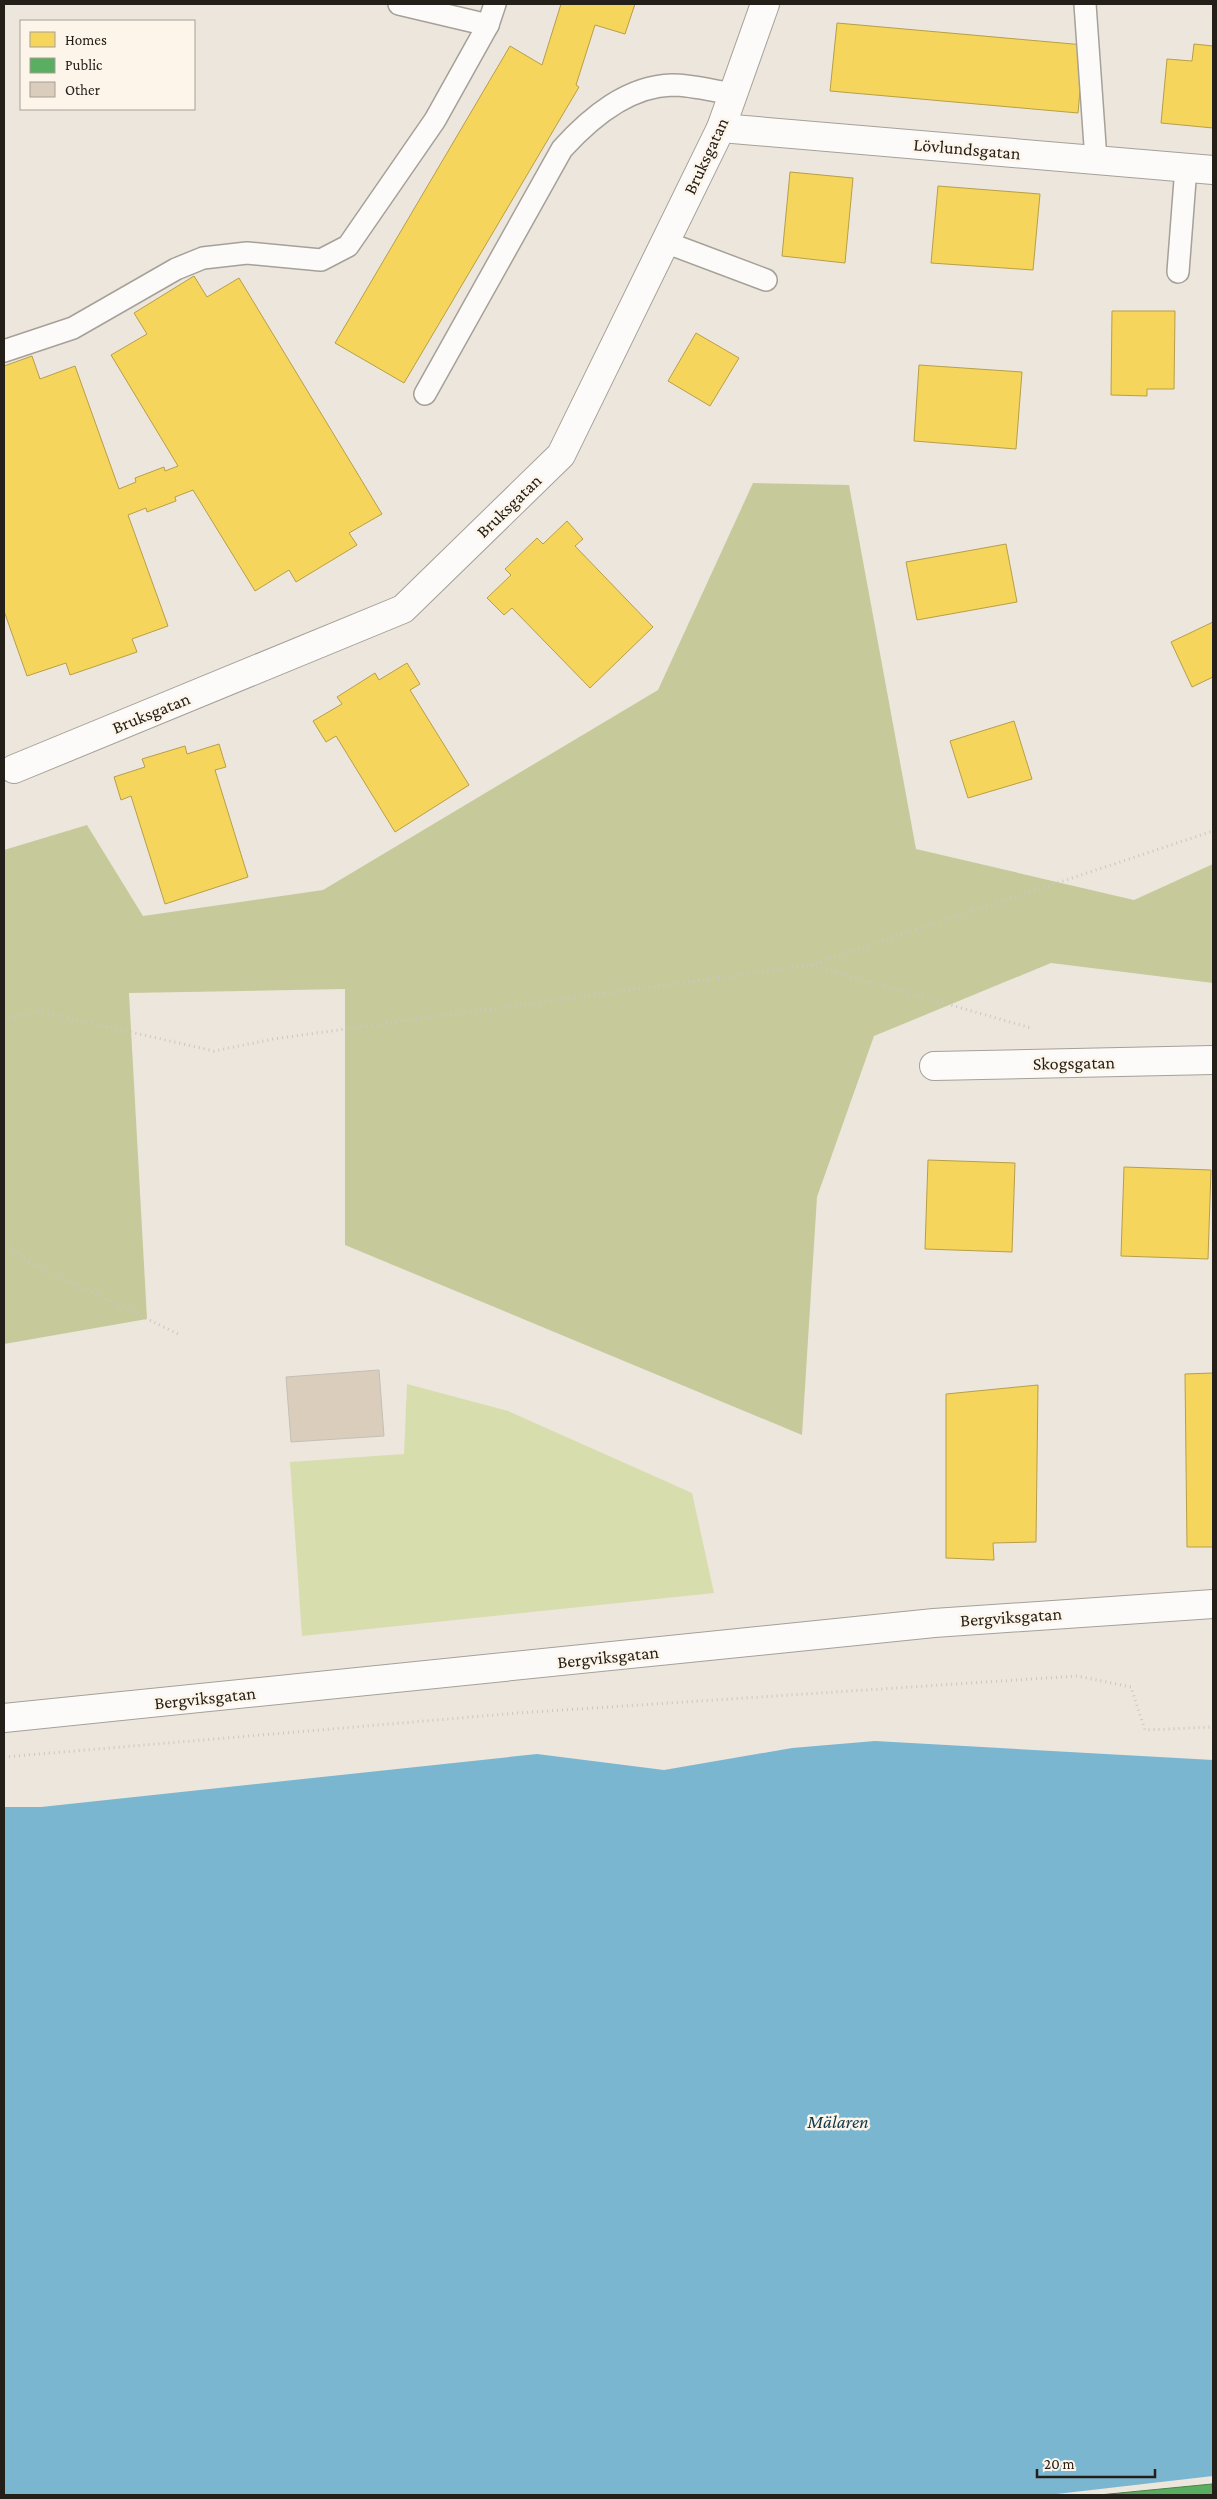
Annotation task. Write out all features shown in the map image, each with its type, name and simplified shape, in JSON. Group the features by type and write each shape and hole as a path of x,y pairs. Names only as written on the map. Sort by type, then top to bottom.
{"street":[{"name":"Bruksgatan","path":"14,769 403,609 561,455 721,128 765,4"},
{"name":"Lövlundsgatan","path":"721,128 1213,170"},
{"name":"Skogsgatan","path":"934,1066 1213,1060"},
{"name":"Bergviksgatan","path":"4,1718 934,1623 1213,1604"}],"lane":[{"path":"399,4 488,25"},
{"path":"4,351 73,328 176,269 204,258 247,253 321,260 348,246 435,120 488,25 495,4"},
{"path":"1085,4 1096,160"},
{"path":"425,394 562,149 580,130 616,102 644,88 674,85 733,94"},
{"path":"1178,272 1186,167"},
{"path":"666,242 766,280"}],"path":[{"path":"4,1020 38,1011 214,1052 273,1039 811,964 1213,830"},
{"path":"811,964 1036,1029"},
{"path":"4,1244 28,1261 178,1334"},
{"path":"4,1757 528,1712 1077,1676 1131,1687 1145,1730 1213,1727"}],"green space":[{"path":"753,483 849,485 916,849 1134,900 1213,864 1213,983 1051,963 874,1036 817,1197 802,1435 345,1245 345,989 129,993 147,1319 4,1344 4,850 87,825 143,916 323,890 658,690"},
{"path":"407,1384 508,1411 692,1493 714,1593 302,1636 290,1462 404,1454"}],"water":[{"name":"Mälaren","path":"875,1741 1213,1760 1213,2476 1048,2495 4,2495 4,1807 41,1807 537,1754 664,1770 792,1748"}],"building: Homes":[{"path":"561,4 635,4 625,34 595,25 576,85 579,87 404,383 335,343 510,46 542,65"},
{"path":"837,23 1084,45 1078,113 830,91"},
{"path":"1194,44 1213,46 1213,128 1161,123 1167,59 1192,61"},
{"path":"790,172 853,178 845,263 782,256"},
{"path":"938,186 1040,194 1033,270 931,263"},
{"path":"194,276 207,297 239,278 382,514 349,533 357,545 296,582 289,570 255,591 193,490 175,497 176,501 147,512 146,508 128,515 168,626 132,639 137,652 70,675 66,663 27,676 4,611 4,366 32,356 40,379 75,366 119,489 136,482 135,478 164,467 165,471 178,466 111,355 147,334 134,313"},
{"path":"1112,311 1175,311 1174,389 1147,389 1147,396 1111,395"},
{"path":"696,333 739,358 710,406 668,381"},
{"path":"919,365 1022,372 1016,449 914,441"},
{"path":"567,521 583,539 575,546 653,627 590,688 512,608 504,615 487,598 511,575 505,569 537,538 543,544"},
{"path":"1006,544 1017,602 917,620 906,562"},
{"path":"1213,622 1213,677 1192,687 1171,642"},
{"path":"407,663 420,684 410,690 469,785 395,832 336,736 326,742 313,721 342,704 337,697 375,673 379,680"},
{"path":"1014,721 1032,779 968,798 950,741"},
{"path":"219,744 226,767 215,770 248,877 165,904 131,796 121,800 114,777 145,767 142,759 185,746 187,754"},
{"path":"928,1160 1015,1163 1012,1252 925,1249"},
{"path":"1124,1167 1211,1170 1208,1259 1121,1256"},
{"path":"1213,1373 1213,1547 1187,1547 1185,1374"},
{"path":"1038,1385 1036,1542 993,1543 994,1560 946,1558 946,1394"}],"building: Public":[{"path":"1212,2484 1213,2495 1099,2495"}],"building: Other":[{"path":"379,1370 384,1436 291,1442 286,1377"}]}
